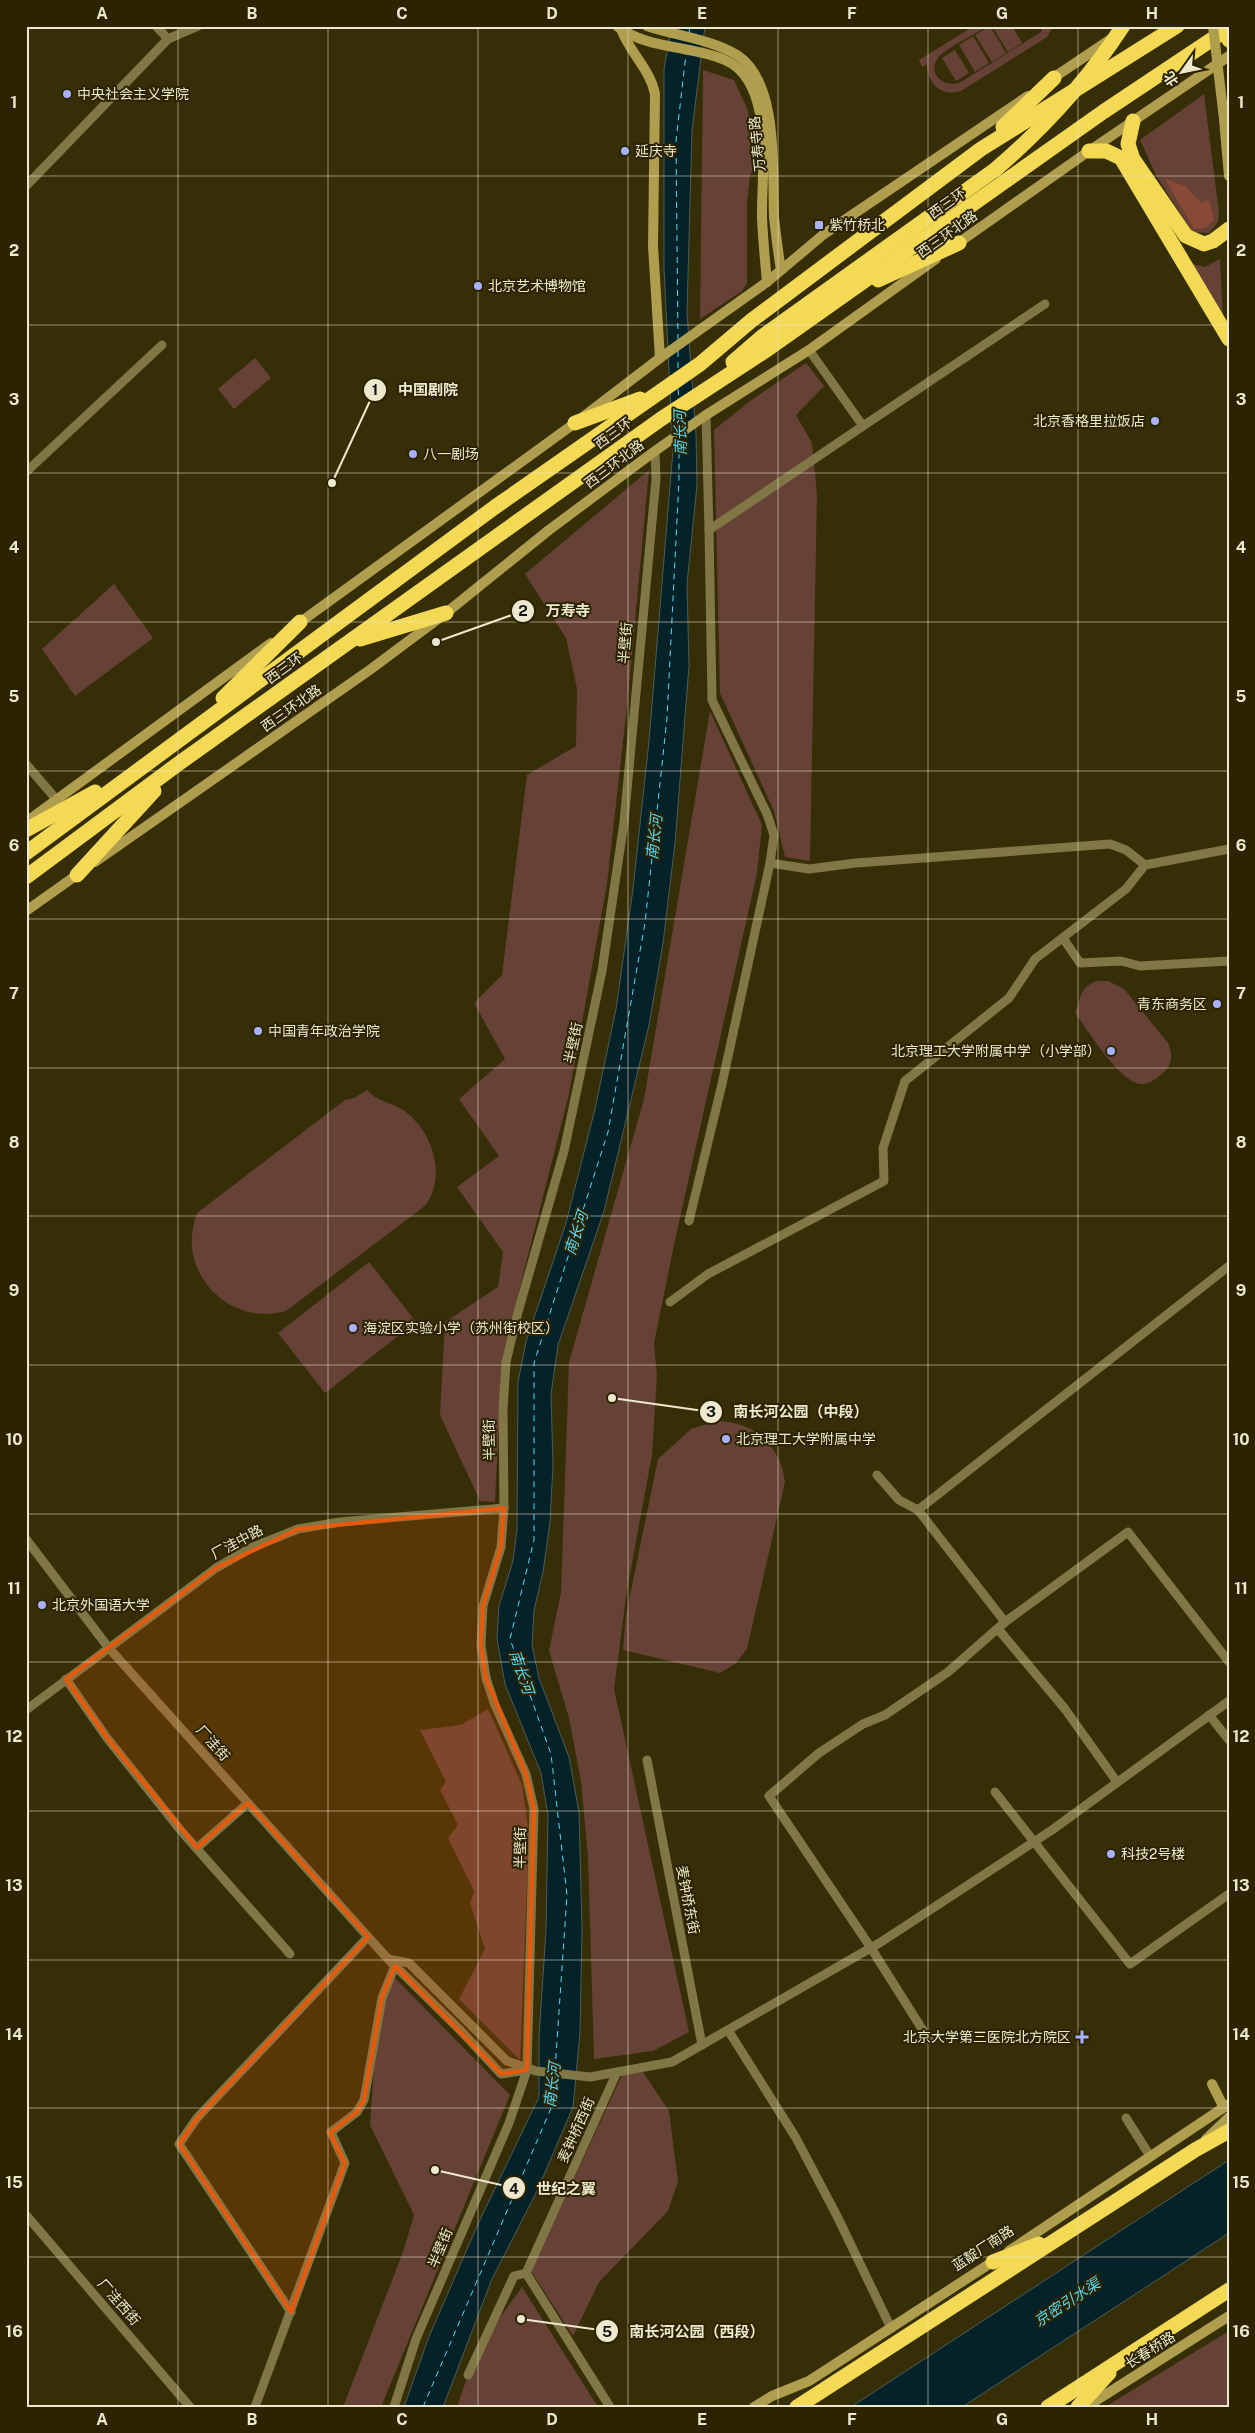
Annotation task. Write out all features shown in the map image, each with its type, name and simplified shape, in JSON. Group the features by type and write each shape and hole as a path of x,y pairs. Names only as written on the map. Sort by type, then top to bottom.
{"highway":[{"name":"西三环","path":"26,853 495,507 700,364 752,320 981,149 1177,26"},
{"path":"1228,27 1229,40"},
{"name":"西三环","path":"26,877 178,764 661,418 768,349 1102,112 1228,27"},
{"path":"698,393 763,336 993,166 1049,121 1090,73 1119,28"},
{"path":"981,149 1054,78"},
{"path":"1133,121 1128,144 1134,159 1186,236 1204,244 1213,241 1229,229"},
{"path":"1089,151 1106,151 1121,158 1229,339"},
{"path":"700,364 757,328 993,166"},
{"path":"845,295 959,243"},
{"path":"575,423 661,391"},
{"path":"346,644 446,613"},
{"path":"184,736 300,622"},
{"path":"26,830 147,763"},
{"path":"77,875 178,764"},
{"path":"797,2407 1195,2150 1229,2131"},
{"path":"993,2262 1068,2233"},
{"path":"1048,2407 1124,2356 1225,2295"},
{"path":"1078,2407 1124,2356"}],"street":[{"path":"156,26 168,40"},
{"path":"26,186 168,40 198,26"},
{"name":"万寿寺路","path":"647,26 726,49 740,56 758,82 766,105 774,148 774,217 780,270"},
{"path":"26,822 575,423 660,358 767,282 824,234 1054,78 1119,28 1130,26"},
{"path":"1213,26 1229,176"},
{"path":"619,28 652,83 654,94 653,246 660,358"},
{"name":"万寿寺路","path":"619,28 664,45 726,60 740,70 750,86 757,104 764,142 762,216 767,282"},
{"name":"西三环北路","path":"26,910 371,669 446,613 549,530 659,448 706,415 809,350 1089,151 1229,56"},
{"path":"710,530 1045,304"},
{"path":"26,472 162,345"},
{"path":"809,350 862,426"},
{"path":"689,1221 722,1084 770,863 774,835 767,814 712,700 710,530 706,415"},
{"name":"半壁街","path":"394,2407 416,2339 532,2070 534,1810 526,1774 495,1705 486,1678 481,1645 483,1606 501,1547 504,1508 503,1409 506,1362 518,1312 564,1151 605,953 624,822 659,448"},
{"path":"26,764 56,799"},
{"path":"770,863 809,869 856,863 1110,844 1126,850 1145,865"},
{"path":"670,1302 708,1274 884,1181 883,1148 905,1082 1009,998 1035,960 1126,889 1145,865 1229,849"},
{"path":"1063,938 1080,963 1121,961 1140,966 1229,961"},
{"path":"918,1510 1229,1266"},
{"path":"877,1475 899,1500 918,1510 1117,1782"},
{"name":"厂洼中路","path":"26,1710 216,1568 253,1547 298,1529 340,1522 504,1508"},
{"path":"929,2040 871,1948 769,1796 818,1753 863,1724 885,1715 948,1672 1002,1626 1128,1532 1229,1662"},
{"name":"厂洼街","path":"26,1539 108,1647 388,1959 501,2074 532,2070"},
{"path":"66,1679 107,1738 227,1885 290,1954"},
{"path":"388,1959 409,1963 507,2061 532,2070 590,2077 672,2062 871,1948 1033,1842 1229,1701"},
{"path":"1209,1715 1229,1740"},
{"name":"麦钟桥东街","path":"647,1760 702,2045"},
{"path":"994,1792 1130,1964 1229,1894"},
{"path":"197,1848 248,1803"},
{"path":"290,2312 179,2144 198,2118 368,1937"},
{"path":"255,2407 345,2163 331,2132 357,2112 364,2100 382,1998 395,1966"},
{"path":"728,2030 796,2138 837,2216 890,2328"},
{"name":"麦钟桥西街","path":"526,2273 617,2072"},
{"path":"1212,2084 1226,2105"},
{"name":"蓝靛厂南路","path":"754,2407 772,2396 809,2381 993,2262 1226,2105"},
{"path":"1195,2150 1229,2117"},
{"path":"1126,2118 1150,2156"},
{"name":"厂洼西街","path":"26,2215 190,2407"},
{"path":"468,2375 514,2276 526,2273 610,2407"},
{"name":"长春桥路","path":"1086,2407 1229,2316"}],"highlighted area":[{"path":"504,1508 501,1547 483,1606 481,1645 486,1678 526,1774 534,1809 527,2070 501,2074 395,1966 382,1998 364,2100 357,2112 330,2133 345,2163 291,2312 179,2144 197,2118 368,1937 248,1803 197,1848 107,1738 66,1679 216,1568 298,1529"}],"shaded area":[{"path":"974,26 988,26 941,54 938,58 934,69 939,79 944,82 955,84 961,82 1041,32 1044,26 1053,26 1047,37 961,91 954,93 941,90 932,82 927,64 922,67 919,60"},
{"path":"990,26 1006,53 992,62 975,35"},
{"path":"992,26 1012,26 1022,43 1008,52"},
{"path":"973,36 989,63 975,72 959,45"},
{"path":"955,50 969,73 956,81 942,58"},
{"path":"703,70 734,80 746,106 760,153 750,176 747,202 747,283 742,291 700,319"},
{"path":"1204,94 1219,213 1218,222 1209,233 1192,232 1157,177 1140,140"},
{"path":"1165,179 1185,186 1201,203 1209,199 1214,220 1205,228 1194,229"},
{"path":"1220,259 1223,322 1193,264 1205,267"},
{"path":"255,358 271,378 234,409 218,389"},
{"path":"806,363 824,386 796,415 812,443 817,494 810,861 785,857 774,811 720,693 714,430 750,401"},
{"path":"649,470 628,697 607,884 569,1094 502,1358 495,1502 480,1501 440,1415 445,1322 498,1287 503,1252 457,1187 499,1156 459,1099 505,1059 474,1003 502,975 527,775 576,746 577,689 566,638 525,574"},
{"path":"114,584 153,638 75,696 42,649"},
{"path":"710,711 762,825 757,873 675,1240 654,1343 657,1376 652,1455 627,1590 614,1689 689,2032 653,2051 594,2059 588,1857 581,1781 569,1718 549,1651 561,1592 569,1362 644,1099"},
{"path":"1096,981 1108,981 1124,989 1168,1043 1171,1061 1165,1071 1154,1080 1142,1084 1124,1076 1105,1055 1075,1013 1083,991"},
{"path":"367,1090 379,1099 403,1110 422,1129 429,1141 436,1167 432,1193 426,1205 286,1311 270,1314 254,1313 239,1309 225,1301 203,1279 196,1264 192,1239 197,1213 345,1100 354,1098"},
{"path":"369,1262 416,1322 325,1393 278,1333"},
{"path":"718,1421 731,1422 743,1426 764,1438 778,1457 785,1482 747,1649 735,1664 720,1673 623,1650 626,1615 658,1459 691,1429"},
{"path":"488,1709 522,1785 529,1834 520,2060 459,1999 485,1949 470,1903 474,1891 448,1838 458,1825 440,1790 446,1782 420,1730 461,1725"},
{"path":"394,1977 510,2095 381,2407 343,2407 403,2252 414,2215 370,2125 379,1994"},
{"path":"643,2072 669,2111 678,2181 668,2211 599,2282 573,2336 531,2271 622,2075"},
{"path":"522,2287 598,2407 457,2407 476,2351"},
{"path":"1229,2331 1229,2407 1105,2407"}],"water":[{"name":"南长河","path":"672,26 705,26 692,130 687,313 696,434 697,485 687,584 689,666 675,843 663,943 649,1025 604,1211 558,1345 551,1394 553,1465 550,1522 543,1572 534,1610 532,1645 539,1678 569,1757 579,1812 582,1930 580,2033 573,2107 537,2191 492,2279 443,2407 404,2407 428,2339 478,2224 539,2097 539,2037 546,1930 548,1815 541,1773 505,1684 497,1639 499,1606 513,1561 517,1530 518,1382 526,1342 566,1223 595,1109 616,1009 633,889 649,741 673,450 664,269 664,69"},
{"name":"京密引水渠","path":"1229,2160 1229,2233 962,2407 851,2407"}],"ferry route":[{"path":"689,33 690,26"},
{"path":"678,340 676,141 686,54"},
{"path":"678,351 678,370"},
{"path":"678,389 679,400"},
{"path":"679,416 679,430"},
{"path":"555,2070 567,1895 551,1754 510,1639 534,1540 534,1363 608,1132 645,923 667,718 679,480 679,439"},
{"path":"423,2407 552,2106 554,2076"}],"place":[{"name":"中央社会主义学院","path":"67,94"},
{"name":"延庆寺","path":"625,151"},
{"name":"紫竹桥北","path":"819,225"},
{"name":"北京艺术博物馆","path":"478,286"},
{"name":"北京香格里拉饭店","path":"1155,421"},
{"name":"八一剧场","path":"413,454"},
{"name":"中国剧院","path":"332,483"},
{"name":"万寿寺","path":"436,642"},
{"name":"青东商务区","path":"1217,1004"},
{"name":"中国青年政治学院","path":"258,1031"},
{"name":"北京理工大学附属中学（小学部）","path":"1111,1051"},
{"name":"海淀区实验小学（苏州街校区）","path":"353,1328"},
{"name":"南长河公园（中段）","path":"612,1398"},
{"name":"北京理工大学附属中学","path":"726,1439"},
{"name":"北京外国语大学","path":"42,1605"},
{"name":"科技2号楼","path":"1111,1854"},
{"name":"北京大学第三医院北方院区","path":"1082,2037"},
{"name":"世纪之翼","path":"435,2170"},
{"name":"南长河公园（西段）","path":"521,2319"}]}
